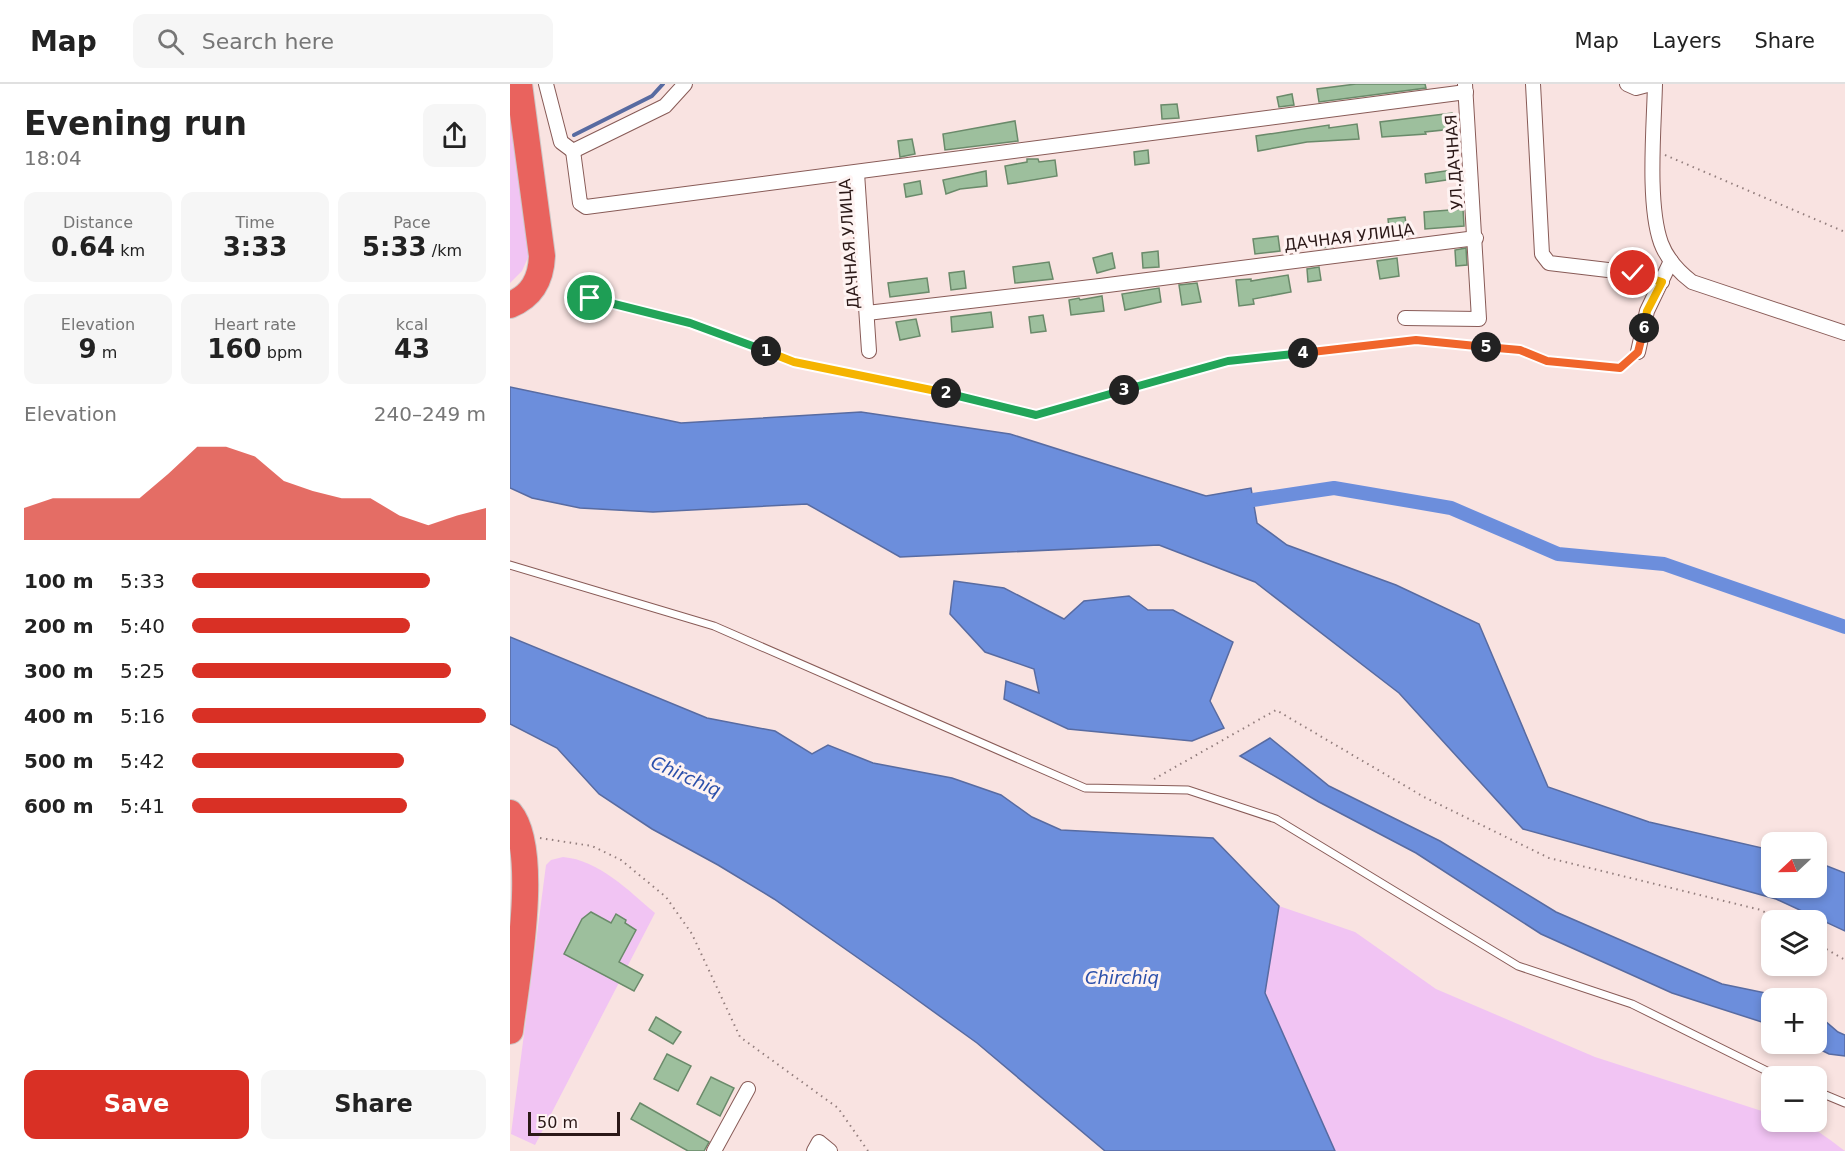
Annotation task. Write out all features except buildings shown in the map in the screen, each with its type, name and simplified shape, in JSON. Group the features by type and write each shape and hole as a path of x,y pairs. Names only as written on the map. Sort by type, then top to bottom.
{"highway":[{"path":"510,305 526,296 535,286 540,277 542,256 519,84"},
{"path":"510,813 523,839 525,868 510,1031"}],"street":[{"path":"546,84 561,142 573,151 580,203 586,207 857,173"},
{"path":"573,151 665,106 685,84"},
{"path":"1533,84 1542,254 1549,263 1633,273 1662,282"},
{"path":"1627,84 1635,88 1653,84 1653,191 1657,227 1660,242 1680,273 1692,282 1845,333"},
{"name":"ДАЧНАЯ УЛИЦА","path":"1465,88 857,173 867,313 1476,238"},
{"name":"УЛ.ДАЧНАЯ","path":"1406,318 1479,319 1476,238 1465,88"},
{"path":"1638,352 1647,311 1671,261"},
{"path":"867,313 869,351"},
{"path":"714,1151 748,1089"}],"lane":[{"path":"510,565 714,626 1085,788 1188,790 1276,819 1518,966 1632,1004 1761,1068"},
{"path":"1827,1095 1845,1102"}],"path":[{"path":"1654,150 1845,232"},
{"path":"590,298 690,323 794,362 890,380 1036,415 1228,361 1416,340 1520,350 1547,361 1620,368 1638,352"},
{"path":"1136,789 1276,710 1424,796 1549,858 1761,910"},
{"path":"523,839 540,838 592,846 621,860 666,897 692,934 741,1036 838,1108 868,1151"},
{"path":"1827,949 1845,960"}],"shaded area":[{"path":"510,111 530,253 522,271 510,283"},
{"path":"563,857 576,859 601,870 624,886 655,913 535,1145 511,1134 546,865 551,860"},
{"path":"1279,906 1355,932 1436,989 1595,1057 1761,1111 1761,1132 1818,1132 1845,1151 1335,1151 1265,993"}],"water":[{"path":"510,387 681,423 861,412 1010,434 1206,496 1251,488 1257,523 1287,545 1396,585 1479,624 1548,787 1649,822 1761,848 1761,895 1523,829 1399,693 1255,582 1159,545 900,557 807,504 653,512 580,508 532,498 510,488"},
{"path":"954,581 1004,588 1064,619 1084,601 1129,596 1148,610 1173,610 1233,642 1210,701 1224,728 1192,741 1068,729 1004,699 1006,681 1039,693 1034,669 985,652 950,614"},
{"name":"Chirchiq","path":"510,637 707,718 775,731 812,754 828,745 873,763 952,778 1001,795 1032,817 1061,830 1213,838 1279,906 1265,993 1335,1151 1105,1151 977,1043 898,986 774,899 652,829 599,794 557,748 510,724"},
{"path":"1270,738 1329,786 1440,841 1556,912 1722,984 1761,992 1761,1022 1672,993 1541,934 1416,853 1319,802 1240,756"},
{"path":"1827,866 1845,873 1845,931 1827,923 1827,910 1800,910 1772,898 1827,898"},
{"path":"1827,1023 1845,1035 1845,1056 1827,1053"}],"waterway":[{"path":"574,135 652,96 663,84"},
{"path":"1253,500 1334,488 1451,508 1558,554 1664,564 1845,627"}],"route":[{"path":"590,298 690,323 794,362 859,374 1036,415 1228,361 1416,340 1520,350 1547,361 1620,368 1638,352 1647,311 1662,282 1633,273"}]}
